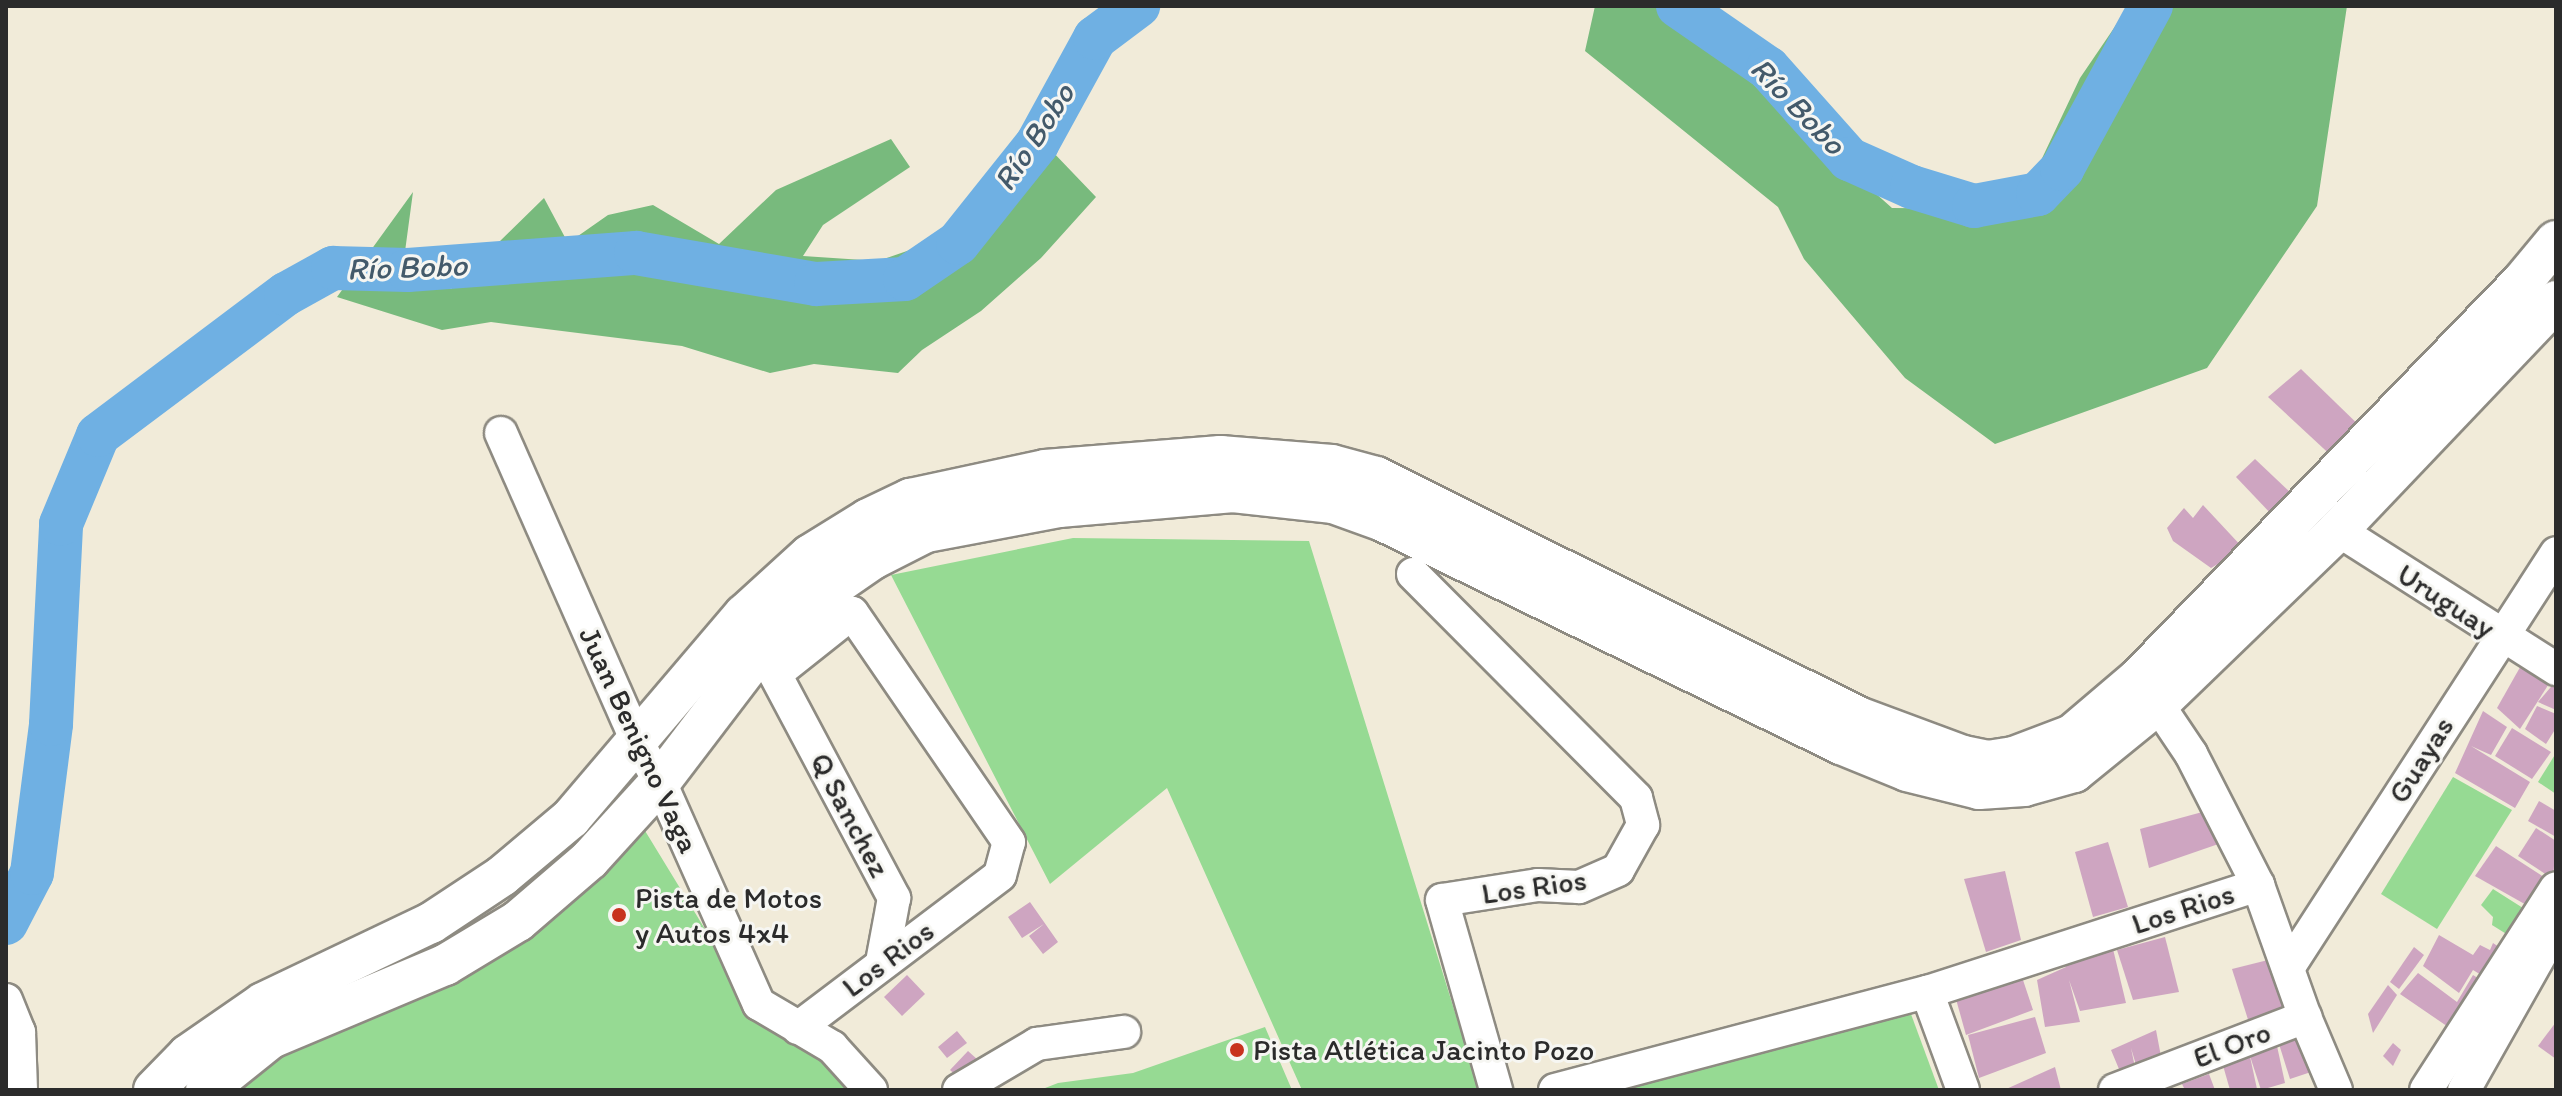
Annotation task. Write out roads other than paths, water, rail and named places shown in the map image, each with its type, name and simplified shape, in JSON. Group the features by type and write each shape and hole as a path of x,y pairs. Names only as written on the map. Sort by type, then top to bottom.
{"main road":[{"path":"206,1090 271,1038 445,965 518,921 590,859 660,782 765,644 822,594 873,559 926,532 1059,507 1233,492 1333,503 1383,521 1841,744 1907,771 1979,789 2024,786 2074,772 2556,241"},
{"path":"154,1090 188,1055 241,1016 431,923 502,876 571,818 744,615 810,555 868,519 910,499 1045,470 1220,456 1332,465 1376,477 1858,717 1963,756 1988,761 2014,757 2072,735 2149,691 2338,530 2556,301"}],"street":[{"name":"Juan Benigno Vaga","path":"501,433 637,742 660,782 759,1004 798,1028"},
{"name":"Uruguay","path":"2338,530 2499,636 2556,669"},
{"name":"Guayas","path":"2288,968 2499,636 2556,553"},
{"name":"Los Rios","path":"1413,574 1636,798 1643,825 1618,870 1579,887 1538,885 1442,900 1496,1090"},
{"name":"Los Rios","path":"798,1028 1000,875 1009,842 852,613"},
{"name":"Q Sanchez","path":"852,613 775,674 894,898 882,962"},
{"path":"2149,691 2191,754 2258,885 2305,1017 2337,1087"},
{"name":"Los Rios","path":"1555,1090 1927,992 2258,885"},
{"path":"2426,1090 2556,888"},
{"path":"2464,1090 2556,927"},
{"path":"1927,992 1963,1090"},
{"path":"6,1000 19,1032 21,1090"},
{"name":"El Oro","path":"2115,1090 2305,1017"},
{"path":"798,1028 832,1047 871,1090"},
{"path":"959,1090 1037,1044 1124,1032"}],"waterway":[{"name":"Río Bobo","path":"6,923 32,873 51,724 61,524 98,435 286,294 333,268 408,270 636,253 816,284 905,279 958,243 1037,144 1095,38 1138,6"},
{"name":"Río Bobo","path":"1678,6 1768,68 1849,159 1912,187 1974,206 2038,194 2062,169 2151,6"}],"place":[{"name":"Pista de Motos y Autos 4x4","path":"619,915"},
{"name":"Pista Atlética Jacinto Pozo","path":"1237,1050"}]}
